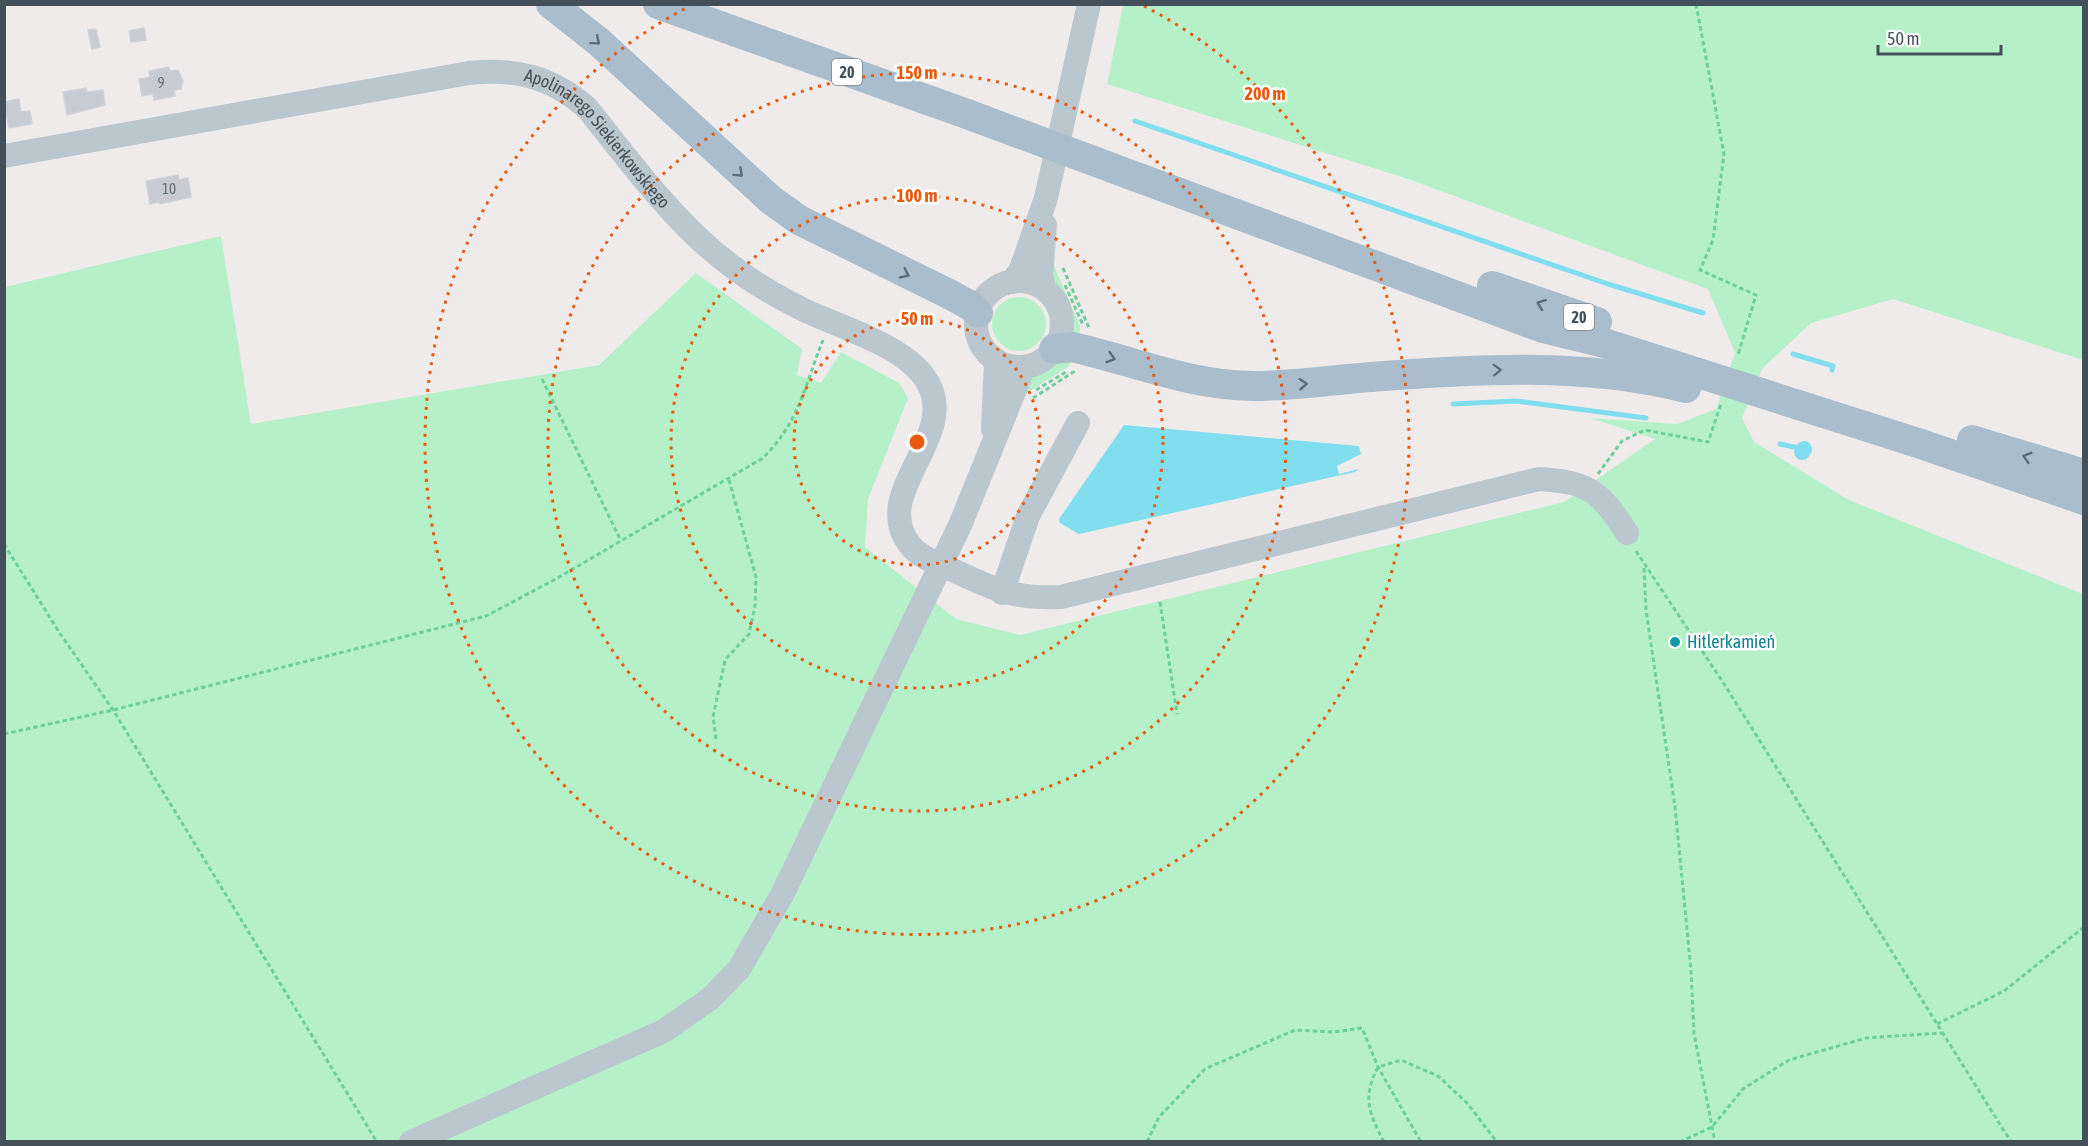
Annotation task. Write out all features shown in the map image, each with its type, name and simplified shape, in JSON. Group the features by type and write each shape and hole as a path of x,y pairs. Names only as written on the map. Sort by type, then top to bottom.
{"main road":[{"path":"550,4 599,42 771,200 799,220 949,294 971,306 978,313"},
{"name":"20","path":"658,4 1038,133"},
{"name":"20","path":"706,4 1543,328 1604,343 1921,444 2084,500"},
{"name":"20","path":"1078,148 1410,256 1546,306 1819,394 2084,474"},
{"path":"1054,349 1072,347 1185,379 1232,385 1286,385 1462,371 1530,371 1642,378 1739,403 1786,402"}],"street":[{"path":"1012,282 1021,270 1046,198 1089,4"},
{"name":"Apolinarego Siekierkowskiego","path":"4,156 469,73 495,70 522,73 559,87 587,108 679,221 726,263 784,300 890,348 907,359 929,383 935,406 934,423 903,493 900,521 910,545 922,556 1002,593 1029,598 1061,597 1539,478 1567,480 1588,487"},
{"path":"1044,288 1012,282 1000,286 988,296 978,313 979,338 985,350 996,360 1006,365 1024,367 1039,363 1054,349 1060,339 1062,317 1053,297 1044,288 1041,275 1046,198"},
{"path":"991,446 996,360"},
{"path":"411,1142 664,1031 711,998 739,969 782,895 942,565 973,498 991,446 1024,367"},
{"path":"1002,593 1028,516 1078,423"},
{"path":"1588,487 1609,506 1627,533"}],"path":[{"path":"1696,4 1724,154 1713,240 1700,270 1756,295 1738,355"},
{"path":"4,734 113,710 486,616 621,541 675,508 729,480 763,458 779,442 797,414 807,379 830,322"},
{"path":"542,379 621,541"},
{"path":"1588,487 1622,441 1645,430 1708,442 1721,404"},
{"path":"716,739 713,717 726,660 749,634 755,606 756,577 729,480"},
{"path":"4,544 59,632 113,710 377,1142"},
{"path":"1715,1142 1694,1034 1691,970 1675,807 1647,621 1644,567 1671,602 2011,1142"},
{"path":"1160,602 1177,714"},
{"path":"1937,1024 2004,991 2084,927"},
{"path":"1147,1142 1159,1117 1205,1069 1295,1030 1334,1032 1362,1028 1378,1067 1421,1142"},
{"path":"1680,1142 1712,1127 1743,1089 1789,1060 1866,1038 1942,1033"},
{"path":"1384,1142 1371,1116 1368,1086 1378,1067 1401,1060 1438,1076 1467,1102 1497,1142"}],"green space":[{"path":"1123,5 2083,5 2083,360 1893,299 1811,323 1762,369 1742,418 1754,442 1849,500 2083,594 2083,1141 5,1142 5,287 221,236 251,424 599,365 696,273 802,349 797,375 821,383 841,352 899,383 908,398 868,499 865,547 956,619 1020,635 1564,502 1655,439 1590,418 1677,424 1716,409 1735,353 1708,289 1408,179 1107,84"},
{"path":"1049,254 1080,326 1079,340 1068,335 1069,317 1060,296 1051,284"},
{"path":"1014,297 1024,297 1034,301 1042,309 1046,324 1042,339 1034,347 1024,351 1014,351 1004,347 996,339 992,329 992,319 996,309 1004,301"},
{"path":"1074,356 1068,367 1017,399 1034,376 1046,365"}],"water":[{"path":"1124,425 1359,446 1361,454 1337,466 1339,474 1359,469 1355,472 1079,534 1060,523 1059,519"}],"building":[{"path":"144,28 146,40 131,42 129,31"},
{"path":"96,29 100,47 92,49 88,30"},
{"path":"169,67 170,71 178,70 183,81 181,89 174,90 175,96 154,100 153,94 142,96 139,79 150,77 149,71"},
{"path":"86,88 87,92 103,90 105,105 67,115 63,92"},
{"path":"19,99 21,112 30,111 32,124 9,128 4,102"},
{"path":"178,175 179,180 188,178 191,197 150,204 146,181"}],"waterway":[{"path":"1135,121 1608,284 1703,313"},
{"path":"1793,354 1833,366 1832,370"},
{"path":"1453,404 1516,401 1646,418"},
{"path":"1780,444 1804,449 1805,446"}],"place":[{"name":"Hitlerkamień","path":"1675,642"}]}
